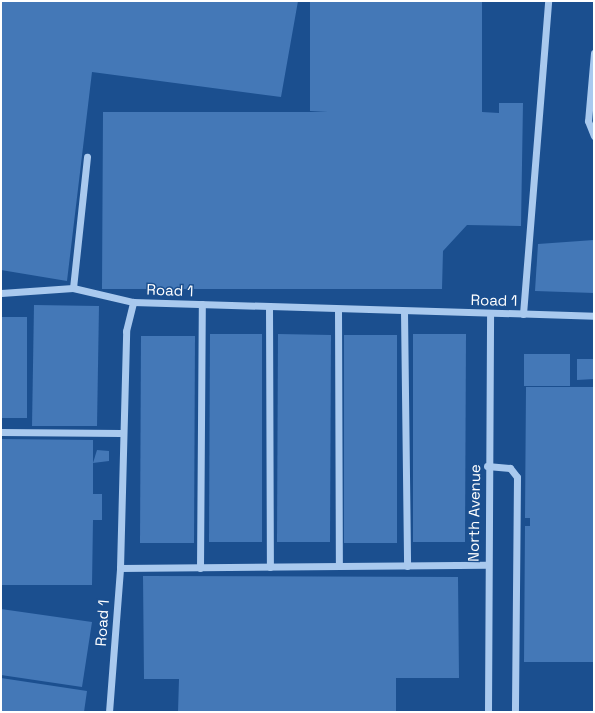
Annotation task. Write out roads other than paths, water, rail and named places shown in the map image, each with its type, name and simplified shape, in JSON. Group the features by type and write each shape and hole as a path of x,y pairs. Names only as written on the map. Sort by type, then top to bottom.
{"street":[{"path":"523,314 548,1"},
{"path":"594,53 588,121 594,136"},
{"path":"73,288 87,157"},
{"path":"1,293 73,288 133,302"},
{"name":"Road 1","path":"109,712 120,568 121,433 126,331 133,302 594,316"},
{"path":"200,568 202,304"},
{"path":"269,306 270,567"},
{"path":"338,308 339,565"},
{"path":"404,311 407,566"},
{"name":"North Avenue","path":"488,712 486,565 490,314"},
{"path":"1,432 121,433"},
{"path":"487,466 510,468 517,477 515,712"},
{"path":"120,568 339,565 486,565"}]}
